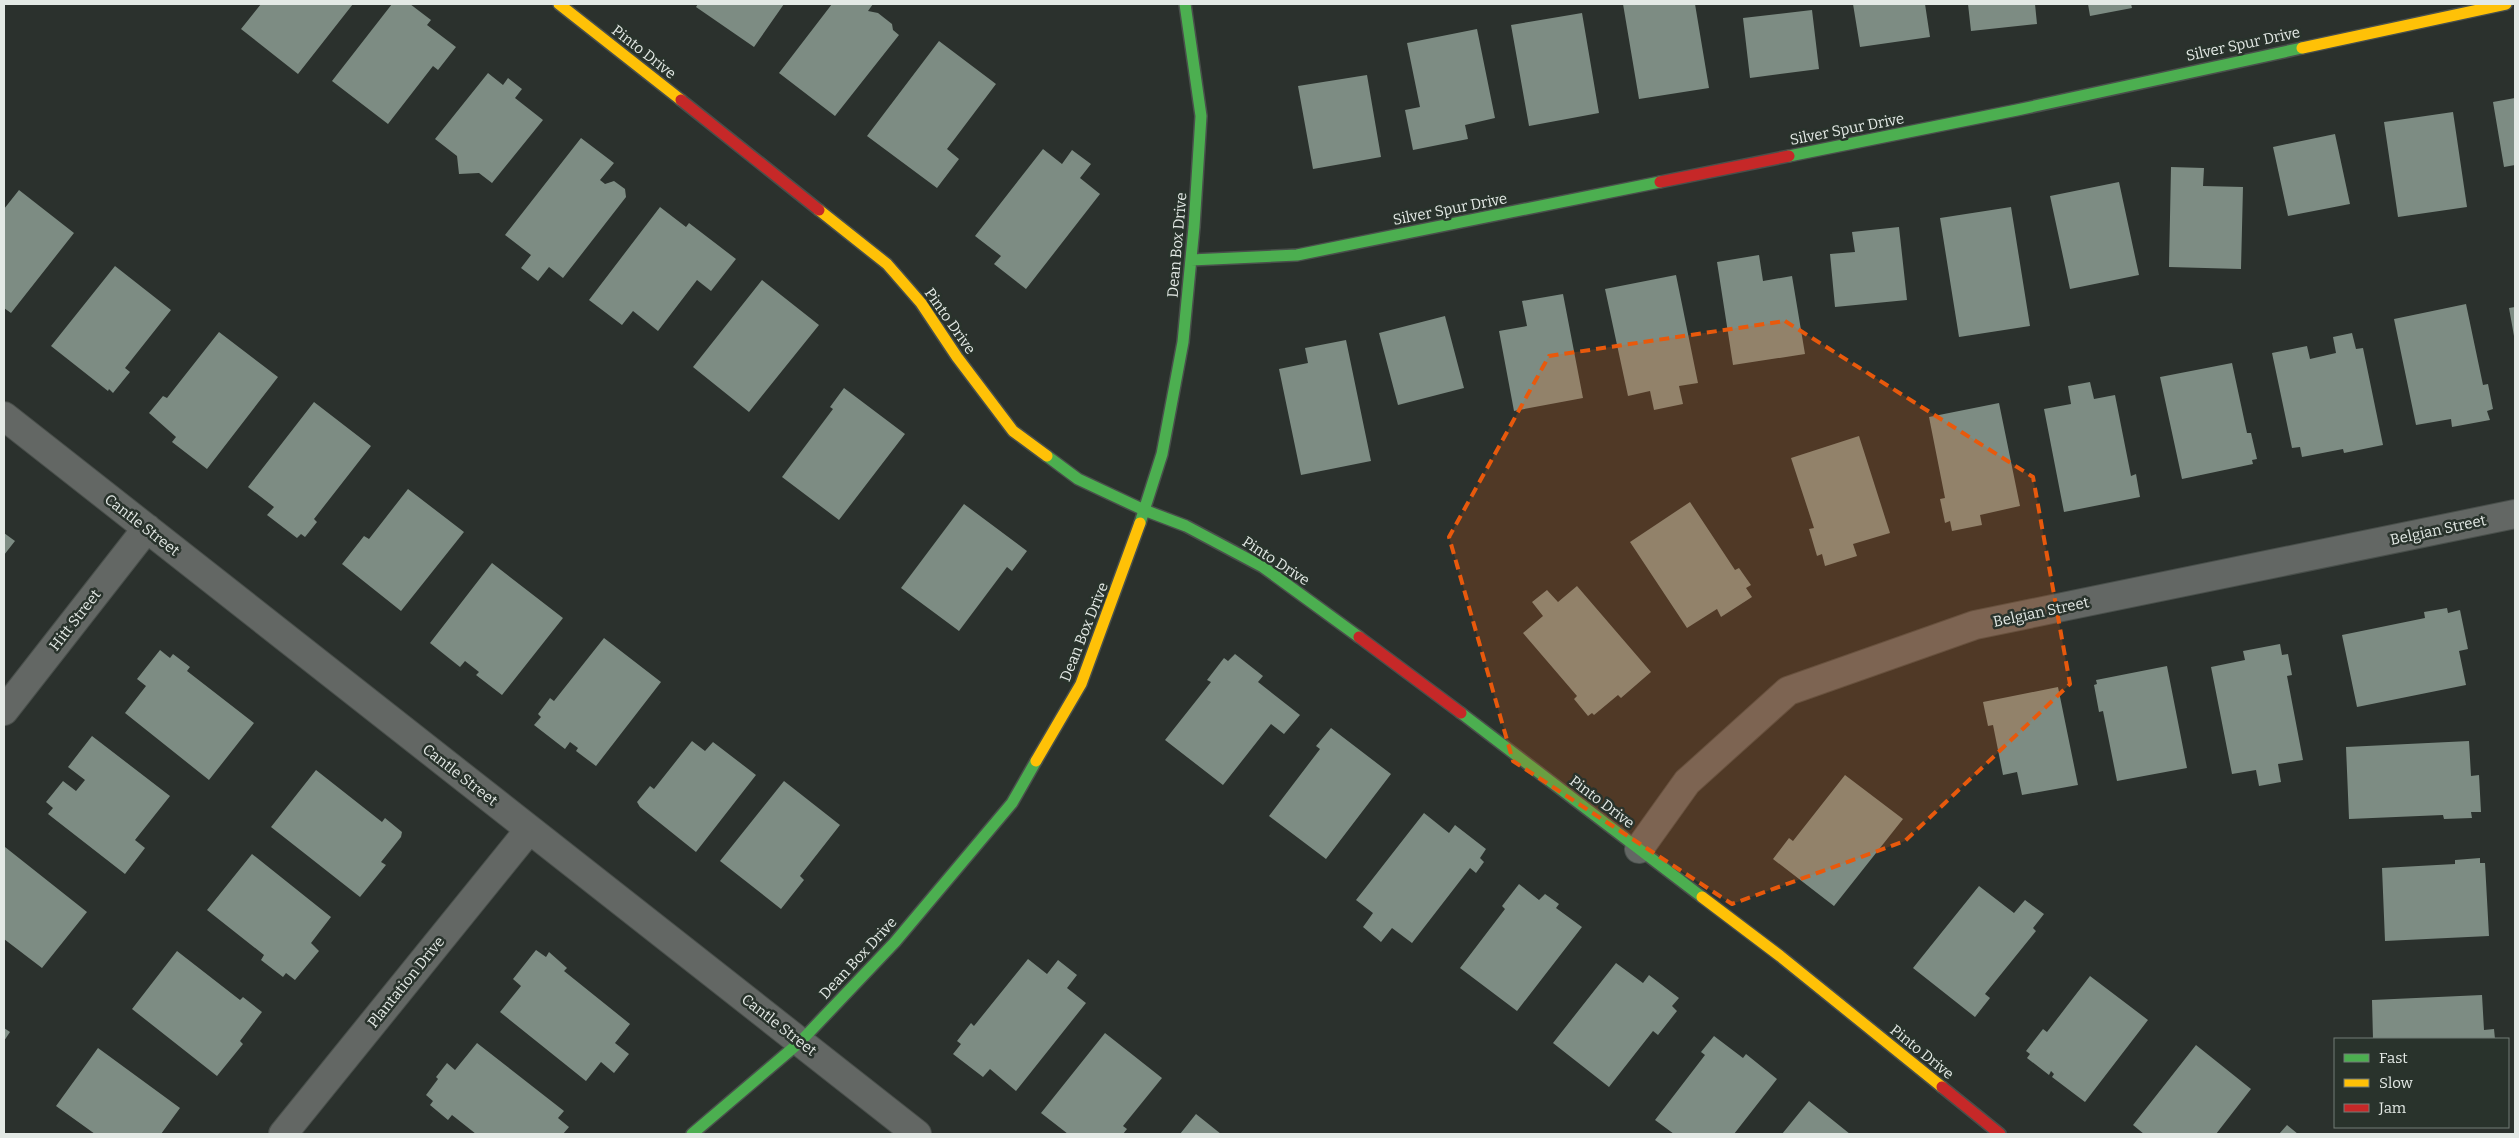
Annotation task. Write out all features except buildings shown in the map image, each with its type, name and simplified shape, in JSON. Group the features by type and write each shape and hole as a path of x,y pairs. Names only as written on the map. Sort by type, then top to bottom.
{"street":[{"name":"Pinto Drive","path":"558,4 887,264 921,302 957,357 1012,431 1078,479 1144,510 1186,526 1263,568 1377,650 1780,956 1991,1131"},
{"name":"Dean Box Drive","path":"692,1134 800,1042 895,942 1012,803 1081,684 1131,552 1162,454 1183,342 1201,116 1185,4"},
{"name":"Silver Spur Drive","path":"1191,260 1297,255 2017,110 2506,4"},
{"name":"Cantle Street","path":"4,416 917,1134"},
{"name":"Belgian Street","path":"1639,849 1686,782 1788,691 1975,625 2515,514"},
{"name":"Hitt Street","path":"4,711 147,528"},
{"name":"Plantation Drive","path":"283,1134 530,830"}],"highlighted area":[{"path":"1785,321 2033,477 2070,684 1905,841 1732,904 1513,761 1449,537 1549,356"}],"traffic: fast":[{"path":"1140,523 1162,454 1183,342 1194,227 1201,116 1185,4"},
{"path":"1789,156 2017,110 2302,48"},
{"path":"1191,260 1297,255 1660,182"},
{"path":"1047,456 1078,479 1144,510 1186,526 1263,567 1359,637"},
{"path":"1461,713 1702,897"},
{"path":"692,1134 800,1042 895,942 1012,803 1036,761"}],"traffic: slow":[{"path":"559,4 681,100"},
{"path":"2302,48 2506,4"},
{"path":"819,210 887,264 921,303 957,357 1013,431 1047,456"},
{"path":"1036,761 1081,684 1140,523"},
{"path":"1702,897 1780,956 1942,1087"}],"traffic: jam":[{"path":"681,100 819,210"},
{"path":"1660,182 1789,156"},
{"path":"1359,637 1461,713"},
{"path":"1942,1087 2000,1134"}]}
